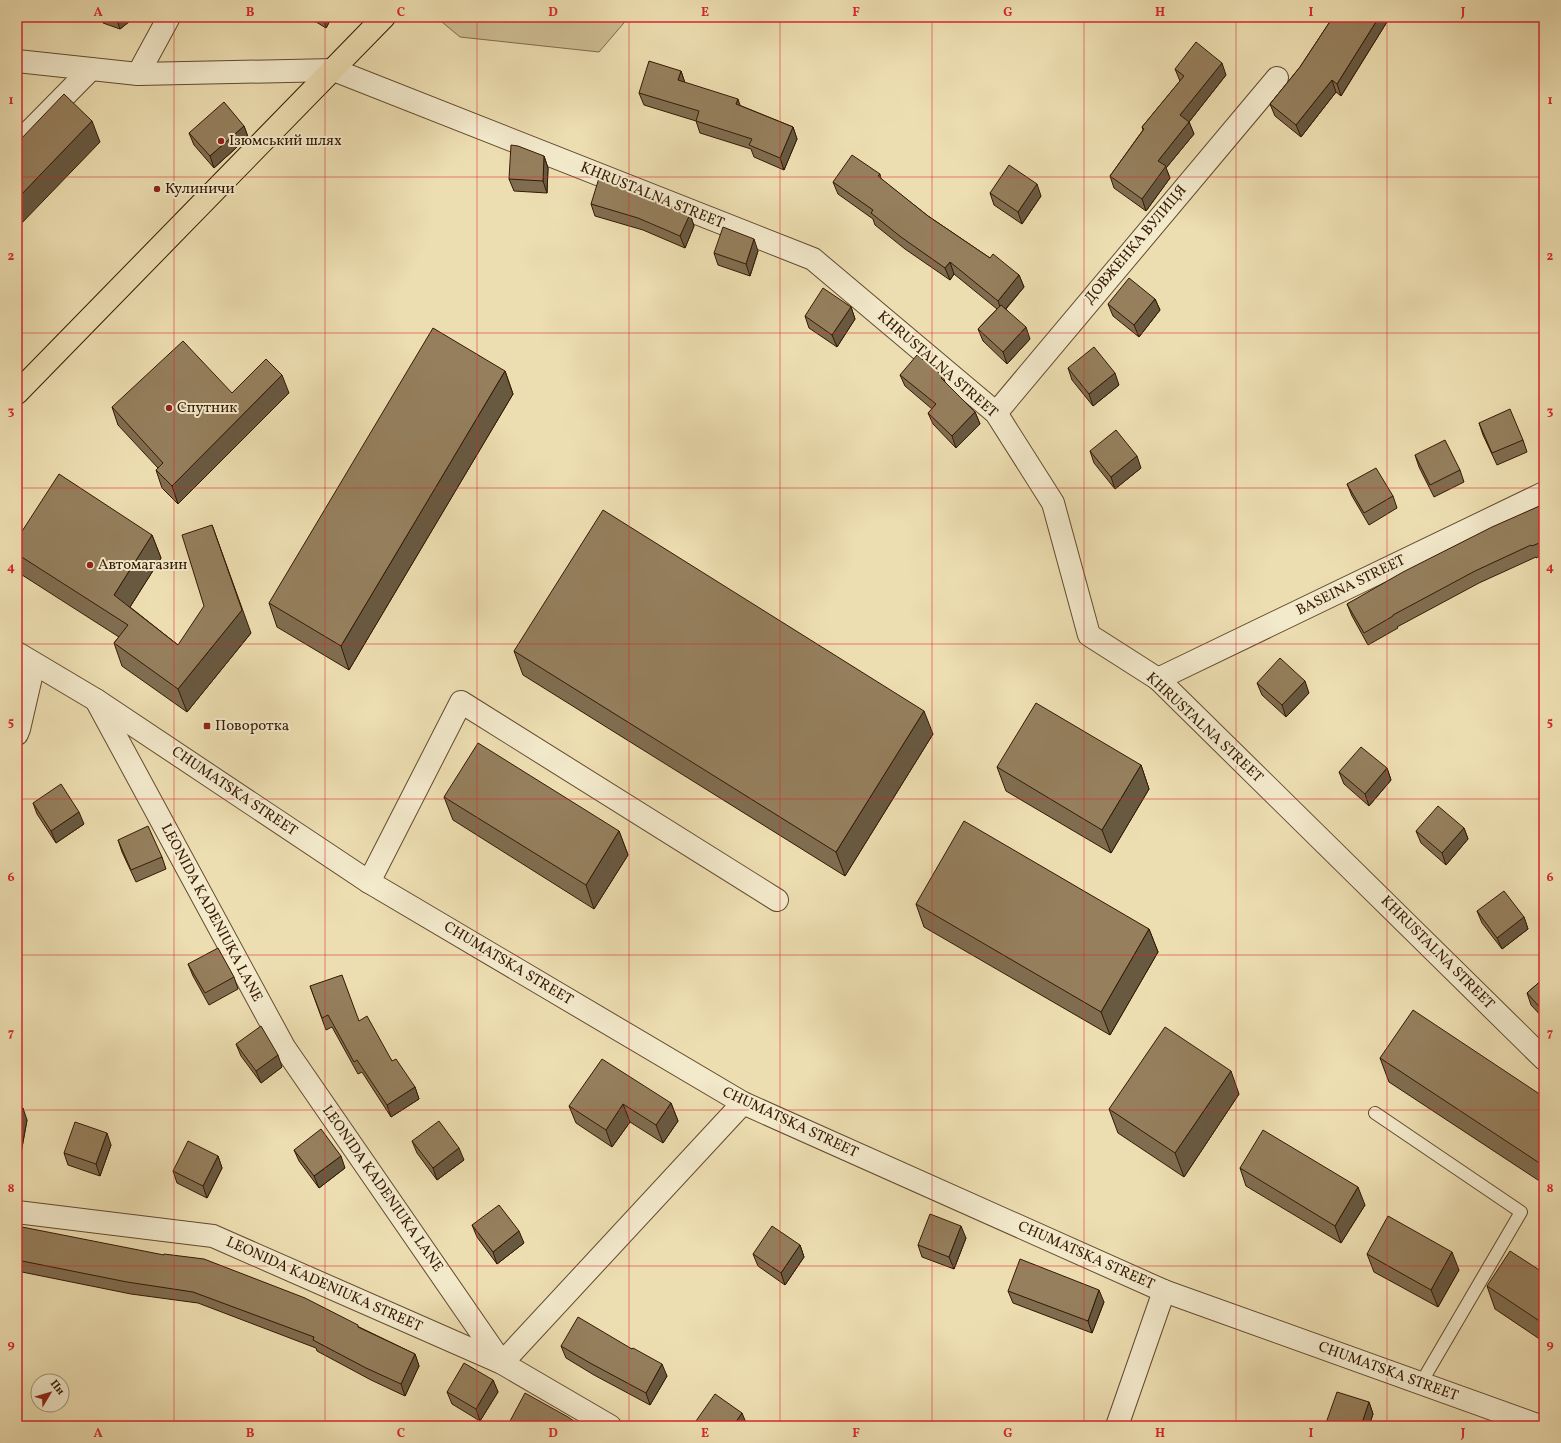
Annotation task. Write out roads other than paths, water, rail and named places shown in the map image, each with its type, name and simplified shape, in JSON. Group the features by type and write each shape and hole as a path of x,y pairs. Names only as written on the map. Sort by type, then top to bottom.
{"highway":[{"path":"17,393 251,152 334,70 384,17"}],"street":[{"path":"138,74 169,17"},
{"path":"17,61 138,74 334,70"},
{"path":"17,135 24,137 91,69"},
{"name":"KHRUSTALNA STREET","path":"334,70 813,259 996,413 1053,503 1089,635 1158,679 1544,1059"},
{"name":"ДОВЖЕНКА ВУЛИЦЯ","path":"996,413 1277,78"},
{"name":"BASEINA STREET","path":"1158,679 1544,493"},
{"path":"17,734 19,729 25,658"},
{"name":"CHUMATSKA STREET","path":"25,658 96,700 369,882 743,1104 1164,1291 1540,1426"},
{"name":"LEONIDA KADENIUKA LANE","path":"96,700 284,1047 502,1363"},
{"path":"369,882 461,702 777,900"},
{"path":"502,1363 743,1104"},
{"name":"LEONIDA KADENIUKA STREET","path":"17,1212 213,1236 502,1363 610,1426"},
{"path":"1117,1426 1164,1291"}],"lane":[{"path":"1375,1113 1521,1212 1421,1383"}],"place":[{"name":"Ізюмський шлях","path":"221,141"},
{"name":"Кулиничи","path":"157,189"},
{"name":"Спутник","path":"169,408"},
{"name":"Автомагазин","path":"90,565"},
{"name":"Поворотка","path":"207,726"}]}
